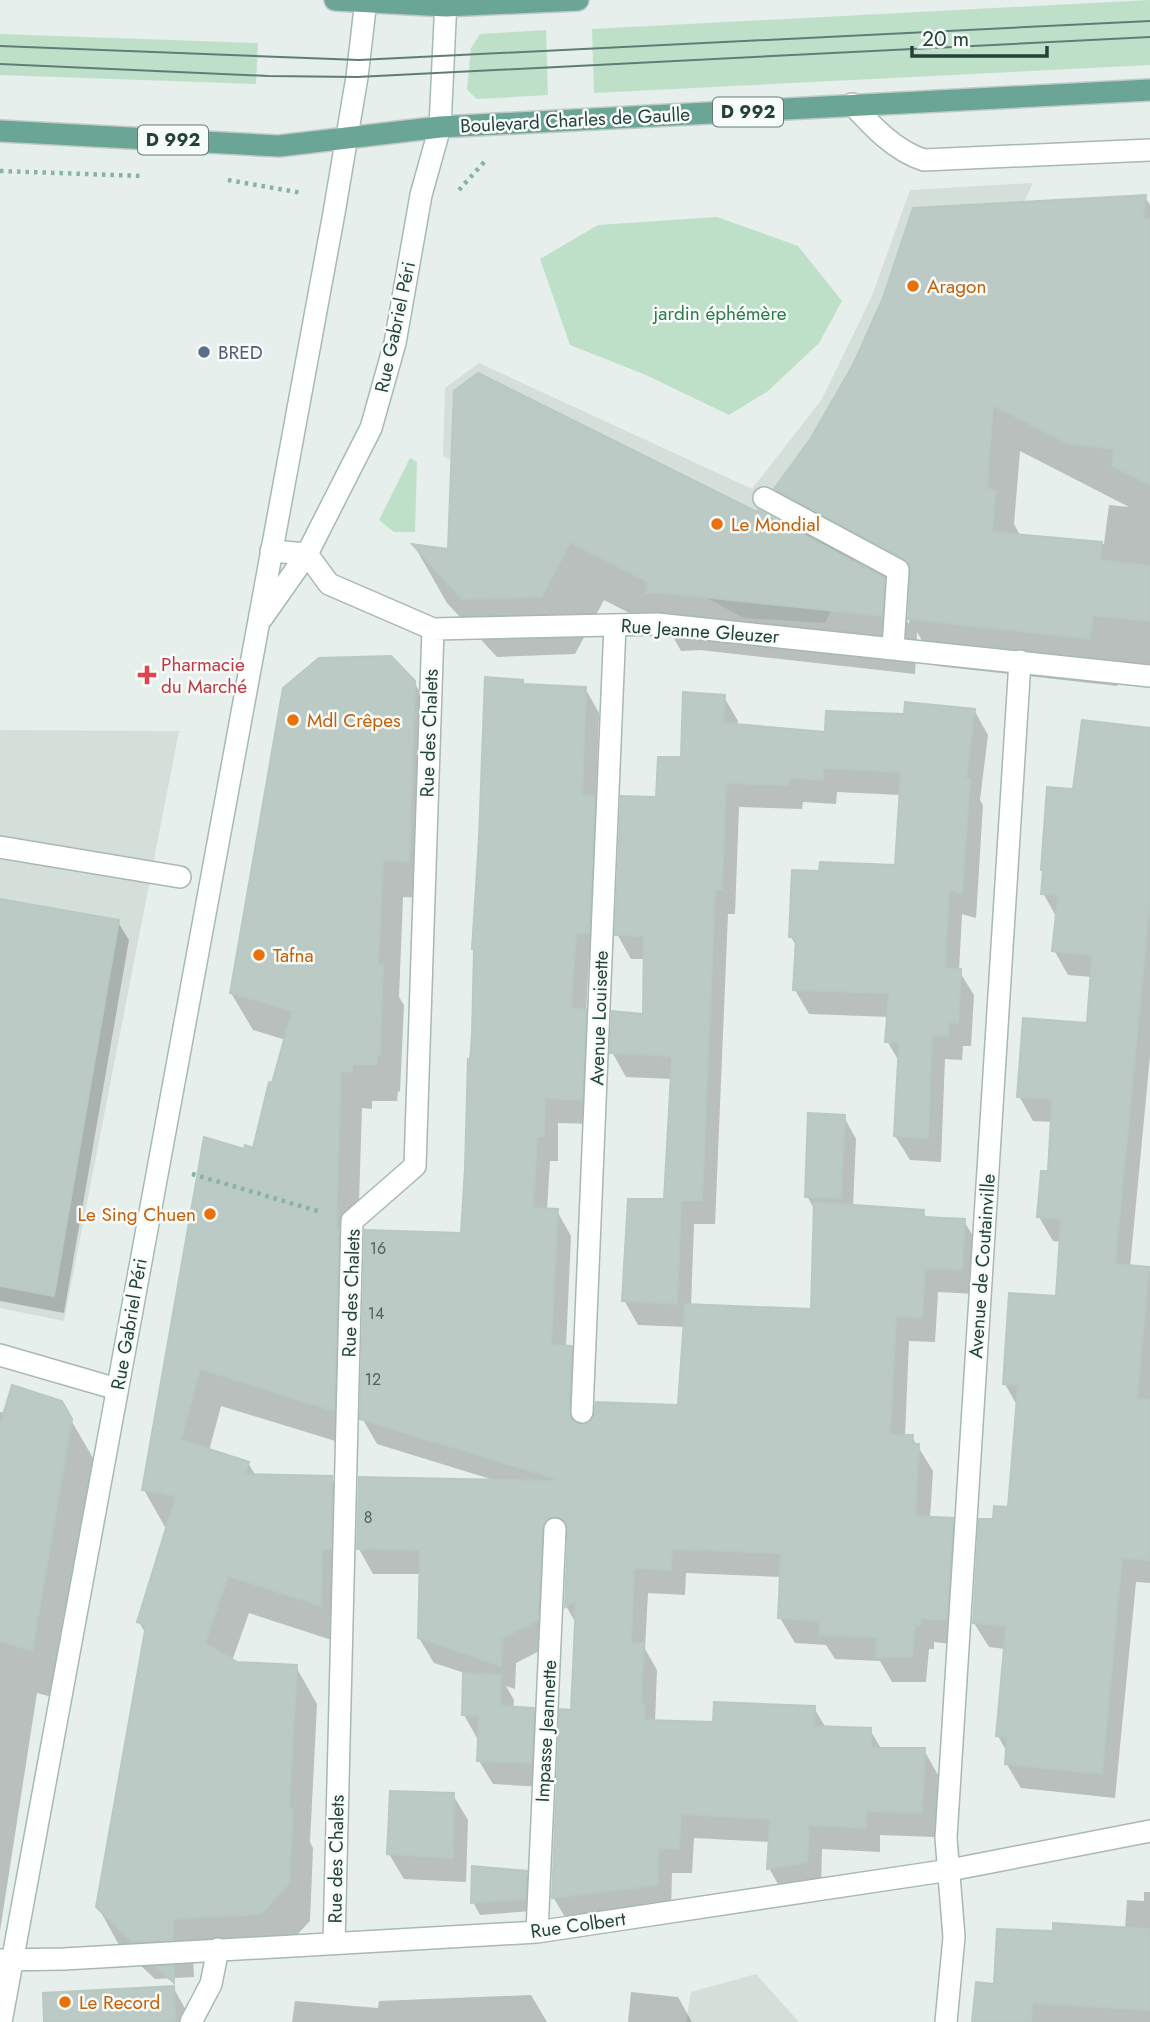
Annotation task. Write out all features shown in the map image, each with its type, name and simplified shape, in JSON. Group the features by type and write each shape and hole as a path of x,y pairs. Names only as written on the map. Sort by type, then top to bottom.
{"main road":[{"path":"335,0 446,3 578,0"},
{"name":"Boulevard Charles de Gaulle","path":"0,131 279,146 440,127 1150,90"}],"street":[{"name":"Rue Gabriel Péri","path":"1,2022 6,1960 117,1389 271,551 357,77 366,1"},
{"name":"Rue Gabriel Péri","path":"257,625 307,554 371,428 395,343 421,195 440,127 446,3"},
{"path":"852,104 908,155 924,160 1150,150"},
{"path":"764,498 898,570 893,648"},
{"path":"271,551 307,554"},
{"name":"Rue Jeanne Gleuzer","path":"307,554 329,584 433,629 657,624 1150,676"},
{"name":"Avenue Louisette","path":"582,1412 615,625"},
{"name":"Rue des Chalets","path":"334,1943 352,1221 415,1166 433,629"},
{"name":"Avenue de Coutainville","path":"946,2022 954,1937 946,1838 1020,661"},
{"path":"0,847 180,877"},
{"path":"0,1355 117,1389"},
{"name":"Impasse Jeannette","path":"537,1932 555,1529"},
{"name":"Rue Colbert","path":"6,1960 537,1932 950,1870 1150,1831"},
{"path":"191,2022 211,1984 218,1949"}],"path":[{"path":"0,171 154,177"},
{"path":"223,179 305,193 336,194"},
{"path":"189,1173 352,1221"}],"shaded area":[{"path":"1033,183 825,623 744,618 443,456 445,388 479,363 752,489 822,399 872,296 910,190"},
{"path":"0,730 179,731 64,1321 0,1308"},
{"path":"756,1974 799,2022 686,2022 691,1992"}],"green space":[{"path":"1150,0 1150,65 594,93 592,29"},
{"path":"546,30 548,95 477,99 467,90 471,48 480,34"},
{"path":"0,34 258,43 256,84 0,75"},
{"name":"jardin éphémère","path":"717,217 798,246 842,301 819,343 768,391 729,415 646,375 570,345 540,259 598,225"},
{"path":"410,458 417,462 415,532 394,532 379,520"}],"building":[{"path":"1146,195 1143,219 1150,220 1150,485 1112,466 1114,449 1069,444 993,405 987,489 996,490 992,532 1102,542 1100,560 1150,566 1150,621 1093,615 1090,639 908,619 911,571 910,564 905,559 774,489 811,438 854,363 883,298 913,208"},
{"path":"478,373 757,512 758,510 884,578 882,616 646,593 648,582 570,542 542,597 462,599 412,544 448,549 454,391"},
{"path":"391,656 415,681 409,862 383,860 378,965 383,965 380,1055 377,1055 377,1064 352,1064 352,1072 341,1071 334,1411 200,1369 181,1440 249,1462 245,1474 332,1476 331,1549 322,1549 321,1606 228,1576 205,1643 237,1662 297,1665 289,1809 293,1809 289,1883 261,1914 173,1919 173,1940 132,1942 96,1907 146,1625 137,1622 176,1496 142,1490 204,1137 244,1149 245,1145 253,1148 269,1082 272,1083 292,1011 230,993 283,688 319,658"},
{"path":"485,677 523,680 523,684 586,687 582,795 595,796 589,934 576,933 571,1008 586,1009 582,1100 545,1098 544,1136 537,1136 533,1208 558,1209 551,1345 572,1346 569,1411 571,1419 581,1425 589,1423 593,1418 596,1402 678,1405 685,1304 811,1309 814,1202 924,1210 923,1217 965,1219 962,1270 925,1268 922,1318 896,1316 890,1435 913,1435 912,1444 919,1444 915,1516 953,1518 947,1620 920,1618 920,1625 915,1624 912,1657 876,1657 877,1637 819,1635 820,1621 778,1618 781,1553 672,1549 671,1570 634,1568 631,1643 644,1643 641,1704 645,1704 644,1720 713,1722 714,1702 815,1706 814,1726 871,1728 871,1748 925,1748 922,1813 867,1811 866,1828 809,1825 807,1862 767,1869 770,1819 681,1814 679,1849 659,1848 657,1885 552,1898 560,1709 571,1710 576,1601 565,1607 566,1522 555,1516 544,1523 538,1620 502,1638 501,1666 418,1638 420,1550 357,1549 359,1477 556,1479 360,1419 365,1230 461,1233 468,1059 470,1060 472,1036 472,949"},
{"path":"683,692 725,695 723,723 825,732 826,711 904,714 905,702 975,709 966,779 970,779 962,894 949,890 945,968 961,969 958,1023 949,1022 948,1036 932,1035 928,1138 894,1136 899,1042 885,1042 889,993 793,990 796,938 789,937 792,870 819,871 820,862 895,865 901,772 823,768 823,780 789,778 789,785 726,783 722,889 715,890 702,1200 681,1200 677,1304 622,1301 628,1199 664,1199 672,1056 610,1053 612,1011 643,1014 644,936 615,935 621,796 656,797 658,757 681,757"},
{"path":"1082,720 1150,728 1150,899 1115,1264 1149,1267 1137,1399 1150,1400 1150,1560 1122,1558 1102,1774 1005,1764 1007,1737 996,1736 1006,1626 973,1623 979,1519 993,1519 994,1506 1008,1507 1018,1385 1003,1384 1009,1293 1056,1296 1061,1219 1037,1217 1041,1171 1048,1171 1052,1099 1017,1097 1023,1018 1087,1023 1092,955 1052,951 1058,895 1041,894 1047,787 1073,789"},
{"path":"0,899 119,920 54,1296 0,1286"},
{"path":"808,1113 845,1115 841,1198 805,1197"},
{"path":"12,1385 62,1401 72,1419 32,1651 0,1641 0,1425"},
{"path":"463,1673 501,1675 500,1706 534,1708 531,1763 477,1761 479,1716 462,1715"},
{"path":"390,1791 454,1793 453,1858 387,1854"},
{"path":"472,1866 527,1871 525,1899 471,1903"},
{"path":"1053,1923 1150,1929 1150,2010 1032,2003 1031,2022 972,2022 976,1982 994,1984 997,1929 1053,1931"},
{"path":"174,1966 174,1983 157,1967"},
{"path":"174,1986 175,2022 44,2022 43,1993"}],"tram line":[{"path":"0,46 359,60 1150,21"},
{"path":"0,64 268,76 357,77 1150,37"}],"place":[{"name":"Aragon","path":"913,286"},
{"name":"BRED","path":"204,352"},
{"name":"Le Mondial","path":"717,524"},
{"name":"Pharmacie du Marché","path":"147,675"},
{"name":"Mdl Crêpes","path":"293,720"},
{"name":"Tafna","path":"259,955"},
{"name":"Le Sing Chuen","path":"210,1214"},
{"name":"Le Record","path":"65,2002"}]}
